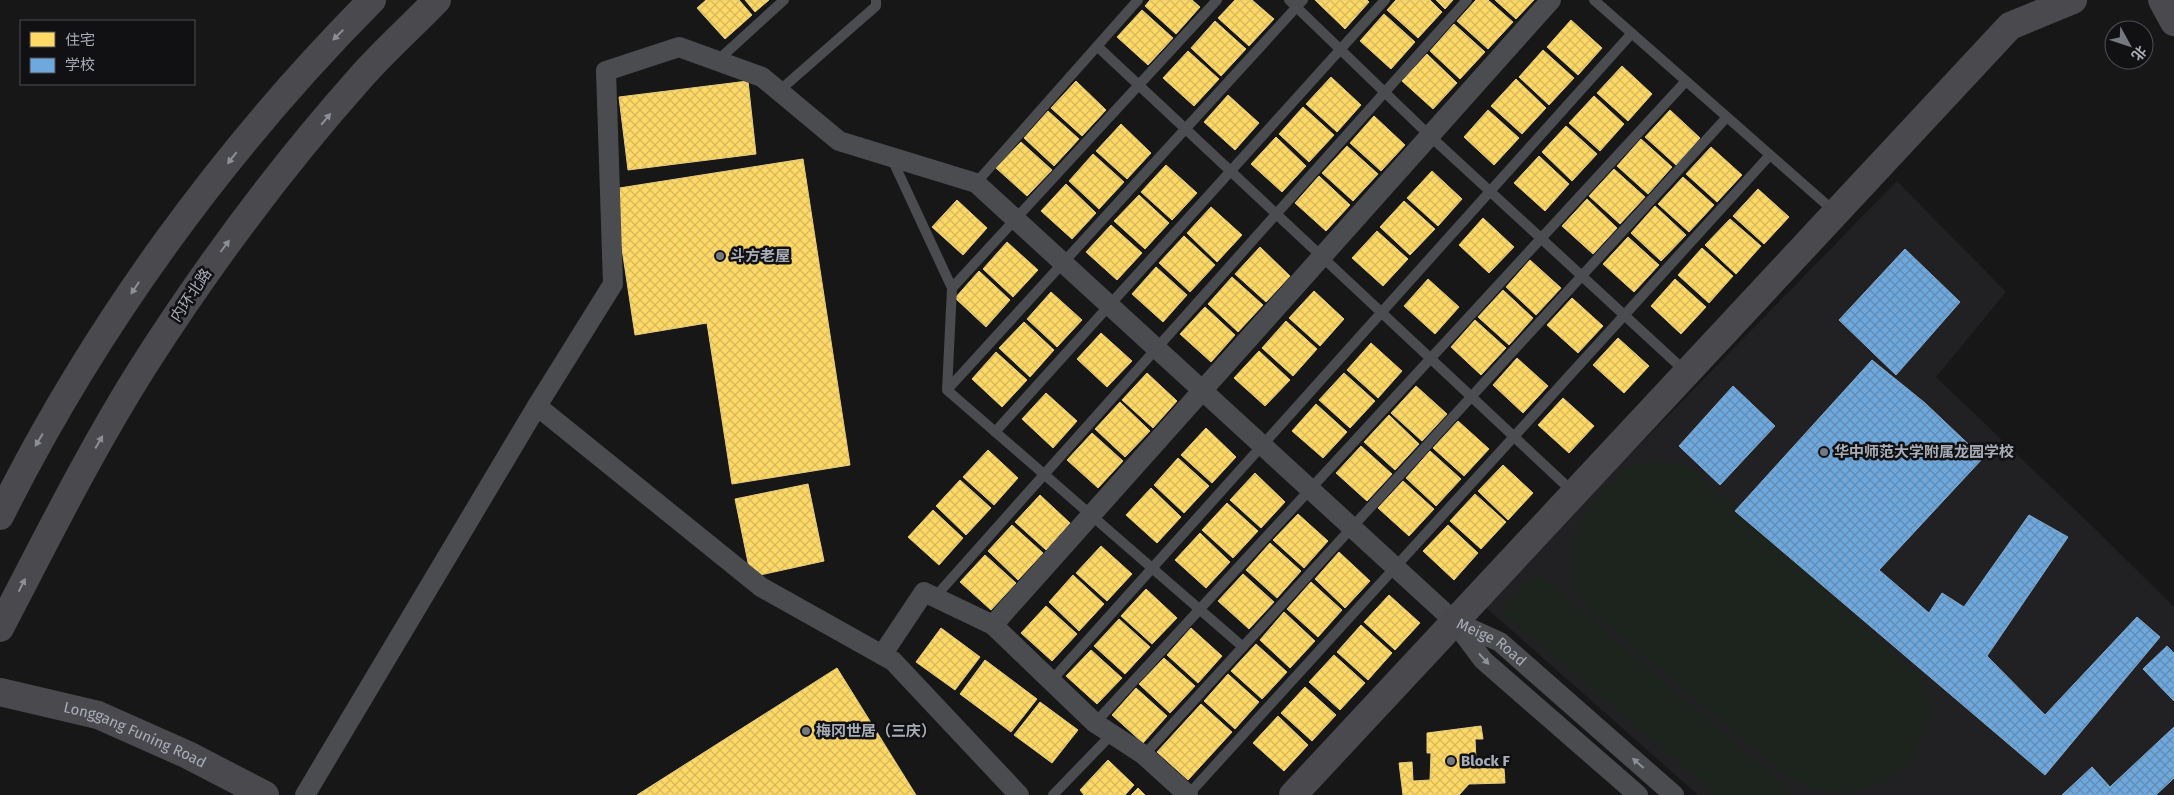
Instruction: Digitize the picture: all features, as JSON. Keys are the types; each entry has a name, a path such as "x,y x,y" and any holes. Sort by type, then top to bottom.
{"main road":[{"path":"0,516 31,455 100,340 170,237 252,134 328,44 372,0"},
{"name":"内环北路","path":"0,628 76,481 142,368 210,267 282,172 362,76 437,0"},
{"path":"1293,795 2010,26 2073,0"},
{"path":"2162,0 2174,22"},
{"name":"Longgang Funing Road","path":"0,692 98,715 188,755 265,795"}],"street":[{"path":"993,625 1551,0"},
{"path":"305,795 537,406 613,284 606,71 679,47 762,77 839,141 976,183 1454,621"},
{"path":"537,406 760,587 893,661 1019,795"},
{"path":"882,655 924,592 935,597 993,625 1095,723 1144,755 1188,795"},
{"name":"Meige Road","path":"1454,621 1483,660 1638,795"},
{"name":"Meige Road","path":"1454,621 1500,642 1674,795"}],"lane":[{"path":"717,61 784,0"},
{"path":"779,91 876,6 876,0"},
{"path":"976,183 1138,0"},
{"path":"952,288 1217,0"},
{"path":"995,432 1385,0"},
{"path":"935,597 1467,0"},
{"path":"1594,0 1835,213"},
{"path":"947,390 1185,129 1296,2 1340,50 1384,93 1686,372"},
{"path":"1051,681 1632,33"},
{"path":"1098,46 1574,493"},
{"path":"1095,723 1686,81"},
{"path":"1144,755 1727,117"},
{"path":"1188,795 1770,155"},
{"path":"891,157 952,288 947,390"},
{"path":"947,390 1243,647"},
{"path":"1053,795 1112,734"}],"shaded area":[{"name":"华中师范大学附属龙园学校","path":"1897,181 2006,292 1936,377 2174,607 2174,795 1698,795 1483,605"},
{"path":"1657,460 1691,467 1924,681 1930,706 1924,735 1909,763 1886,782 1852,794 1814,790 1788,777 1591,611 1574,586 1573,563 1578,530 1591,502 1627,468"},
{"path":"1537,572 1791,791 1787,795 1717,795 1500,610"}],"building: 住宅":[{"path":"706,0 739,0 752,15 725,39 697,8"},
{"path":"745,0 769,0 755,12"},
{"path":"1150,0 1192,0 1200,7 1176,34 1145,6"},
{"path":"1235,0 1252,0 1274,19 1249,46 1218,18"},
{"path":"1315,0 1367,0 1369,2 1345,29"},
{"path":"1396,0 1430,0 1442,12 1418,38 1387,10"},
{"path":"1436,0 1453,0 1445,9"},
{"path":"1476,0 1488,0 1513,22 1488,49 1457,21"},
{"path":"1495,0 1534,0 1516,19"},
{"path":"1142,10 1173,38 1148,65 1117,37"},
{"path":"1384,14 1415,42 1391,69 1360,41"},
{"path":"1571,20 1602,48 1578,75 1547,47"},
{"path":"1215,21 1246,49 1221,76 1191,48"},
{"path":"1454,24 1485,52 1460,79 1430,51"},
{"path":"1543,50 1574,78 1549,105 1519,77"},
{"path":"1188,51 1219,79 1194,106 1163,78"},
{"path":"1427,54 1457,83 1433,109 1402,81"},
{"path":"1622,66 1652,94 1628,121 1597,93"},
{"path":"1331,77 1361,105 1337,132 1306,104"},
{"path":"1516,79 1546,108 1522,134 1491,106"},
{"path":"748,81 756,154 628,170 619,97"},
{"path":"1076,81 1106,110 1082,136 1051,108"},
{"path":"1228,95 1259,123 1235,150 1204,122"},
{"path":"1594,96 1624,124 1600,151 1569,123"},
{"path":"1303,107 1334,135 1309,162 1279,134"},
{"path":"1488,110 1519,138 1494,165 1464,137"},
{"path":"1670,110 1700,138 1676,165 1645,137"},
{"path":"1048,111 1079,139 1054,166 1024,138"},
{"path":"1374,116 1405,145 1381,171 1350,143"},
{"path":"1121,124 1151,153 1127,179 1096,151"},
{"path":"1566,126 1597,154 1572,181 1542,152"},
{"path":"1276,137 1306,166 1282,192 1251,164"},
{"path":"1641,139 1672,167 1648,194 1617,166"},
{"path":"1021,142 1052,170 1027,196 996,168"},
{"path":"1347,146 1378,174 1353,201 1322,173"},
{"path":"1711,147 1742,175 1717,202 1686,174"},
{"path":"1093,154 1124,182 1099,209 1069,181"},
{"path":"1539,156 1569,184 1545,211 1514,183"},
{"name":"斗方老屋","path":"803,159 850,465 732,484 707,323 635,335 613,189"},
{"path":"1166,165 1197,193 1172,220 1141,192"},
{"path":"1614,169 1645,197 1620,224 1589,196"},
{"path":"1432,171 1462,199 1438,226 1407,198"},
{"path":"1319,176 1350,205 1326,231 1295,203"},
{"path":"1683,177 1714,205 1689,232 1658,204"},
{"path":"1066,184 1096,213 1072,239 1041,211"},
{"path":"1758,189 1789,217 1764,244 1733,216"},
{"path":"1139,195 1169,223 1145,249 1114,221"},
{"path":"1587,199 1617,228 1593,254 1562,226"},
{"path":"957,200 987,228 963,255 932,227"},
{"path":"1404,201 1435,229 1410,255 1380,227"},
{"path":"1655,206 1686,235 1661,261 1631,233"},
{"path":"1211,207 1242,235 1217,262 1187,233"},
{"path":"1483,218 1514,247 1489,273 1459,245"},
{"path":"1730,219 1761,246 1736,274 1705,245"},
{"path":"1111,225 1142,253 1117,280 1086,252"},
{"path":"1377,231 1408,259 1383,286 1352,258"},
{"path":"1184,236 1215,265 1190,292 1159,263"},
{"path":"1628,237 1659,265 1634,292 1603,264"},
{"path":"1007,242 1038,270 1013,297 983,269"},
{"path":"1260,247 1290,276 1266,302 1235,274"},
{"path":"1702,248 1733,276 1709,303 1678,275"},
{"path":"1530,260 1561,288 1536,315 1506,287"},
{"path":"1156,267 1187,295 1163,322 1132,294"},
{"path":"979,271 1010,300 986,327 955,298"},
{"path":"1232,277 1263,305 1238,332 1208,304"},
{"path":"1428,279 1459,307 1435,334 1404,306"},
{"path":"1675,279 1706,307 1681,334 1651,306"},
{"path":"1503,290 1533,318 1509,345 1478,317"},
{"path":"1314,291 1344,319 1320,346 1289,318"},
{"path":"1051,292 1082,320 1057,347 1027,319"},
{"path":"1572,298 1603,326 1578,353 1547,325"},
{"path":"1205,307 1235,335 1211,362 1180,334"},
{"path":"1475,320 1506,348 1481,375 1451,347"},
{"path":"1286,321 1317,349 1293,376 1262,348"},
{"path":"1024,322 1054,350 1030,377 999,348"},
{"path":"1101,333 1132,361 1107,387 1077,359"},
{"path":"1618,338 1649,366 1624,393 1593,365"},
{"path":"1371,343 1402,371 1378,398 1347,370"},
{"path":"1259,351 1290,380 1265,406 1234,378"},
{"path":"996,352 1027,380 1002,407 972,379"},
{"path":"1517,358 1548,386 1523,413 1493,385"},
{"path":"1147,373 1177,401 1153,428 1122,400"},
{"path":"1344,373 1375,401 1350,428 1319,400"},
{"path":"1416,386 1447,414 1422,441 1391,413"},
{"path":"1046,393 1077,421 1053,448 1022,419"},
{"path":"1563,398 1594,426 1569,453 1538,425"},
{"path":"1120,402 1150,431 1125,457 1095,429"},
{"path":"1316,404 1347,432 1323,458 1292,431"},
{"path":"1389,415 1419,444 1395,470 1364,442"},
{"path":"1458,421 1489,449 1464,476 1433,448"},
{"path":"1206,428 1236,457 1212,483 1181,455"},
{"path":"1092,433 1123,461 1098,488 1067,460"},
{"path":"1361,446 1392,474 1367,501 1336,473"},
{"path":"988,450 1018,478 994,505 963,477"},
{"path":"1430,451 1461,479 1436,506 1406,478"},
{"path":"1178,458 1209,486 1184,513 1154,485"},
{"path":"1503,465 1533,493 1508,520 1478,491"},
{"path":"1255,473 1285,502 1261,528 1230,500"},
{"path":"960,480 991,508 966,535 936,506"},
{"path":"1403,481 1434,509 1409,536 1378,508"},
{"path":"808,484 824,561 751,577 735,499"},
{"path":"1151,488 1181,517 1157,543 1126,515"},
{"path":"1475,494 1506,522 1481,549 1450,521"},
{"path":"1040,495 1070,523 1046,550 1015,522"},
{"path":"1227,503 1258,531 1233,558 1202,530"},
{"path":"933,510 963,538 939,565 908,537"},
{"path":"1298,514 1328,541 1304,568 1273,540"},
{"path":"1012,525 1043,553 1018,580 988,551"},
{"path":"1448,525 1478,553 1454,580 1423,551"},
{"path":"1200,533 1230,562 1206,588 1175,560"},
{"path":"1270,543 1301,571 1277,598 1246,570"},
{"path":"1101,546 1132,574 1107,601 1076,573"},
{"path":"1339,552 1370,581 1345,608 1315,579"},
{"path":"985,555 1016,583 991,610 960,582"},
{"path":"1243,574 1274,602 1249,629 1218,601"},
{"path":"1073,575 1104,604 1079,631 1049,602"},
{"path":"1311,582 1342,610 1318,637 1287,609"},
{"path":"1146,589 1177,618 1152,644 1121,616"},
{"path":"1389,595 1420,623 1395,650 1364,622"},
{"path":"1046,606 1077,634 1052,661 1021,633"},
{"path":"1284,612 1315,641 1290,668 1260,640"},
{"path":"1119,619 1150,647 1125,674 1094,646"},
{"path":"1361,625 1392,653 1368,680 1337,652"},
{"path":"941,628 980,657 955,690 916,662"},
{"path":"1191,628 1222,656 1198,683 1167,655"},
{"path":"1256,644 1287,672 1262,699 1231,671"},
{"path":"1091,650 1122,678 1097,704 1066,676"},
{"path":"1334,655 1365,683 1340,710 1309,682"},
{"path":"1164,658 1195,686 1170,713 1139,684"},
{"path":"985,660 1037,699 1011,732 960,694"},
{"name":"梅冈世居（三庆）","path":"837,668 916,795 637,795"},
{"path":"1228,674 1259,702 1235,729 1204,701"},
{"path":"1305,687 1336,715 1312,741 1281,713"},
{"path":"1136,688 1167,716 1143,743 1112,715"},
{"path":"1040,702 1078,730 1052,763 1014,735"},
{"path":"1201,704 1232,732 1188,780 1157,752"},
{"path":"1278,716 1308,745 1284,771 1253,743"},
{"name":"Block F","path":"1481,726 1483,739 1475,739 1476,760 1472,760 1473,769 1504,768 1505,783 1469,784 1459,795 1403,795 1399,763 1412,762 1413,781 1430,780 1431,753 1427,753 1427,733"},
{"path":"1108,760 1134,785 1125,795 1084,795 1080,790"},
{"path":"1138,788 1145,795 1131,795"}],"building: 学校":[{"path":"1905,249 1960,302 1896,375 1839,320"},
{"path":"1872,360 1925,403 1983,458 1879,570 1929,613 1942,593 1964,607 2029,515 2068,537 1987,656 2045,715 2137,617 2160,637 2045,775 1735,511"},
{"path":"1733,386 1775,426 1720,485 1679,446"},
{"path":"2167,646 2174,653 2174,701 2143,669"},
{"path":"2174,727 2174,778 2156,795 2062,795 2092,767 2110,787"}],"place":[{"name":"斗方老屋","path":"720,256"},
{"name":"华中师范大学附属龙园学校","path":"1824,452"},
{"name":"梅冈世居（三庆）","path":"806,731"},
{"name":"Block F","path":"1451,761"}]}
